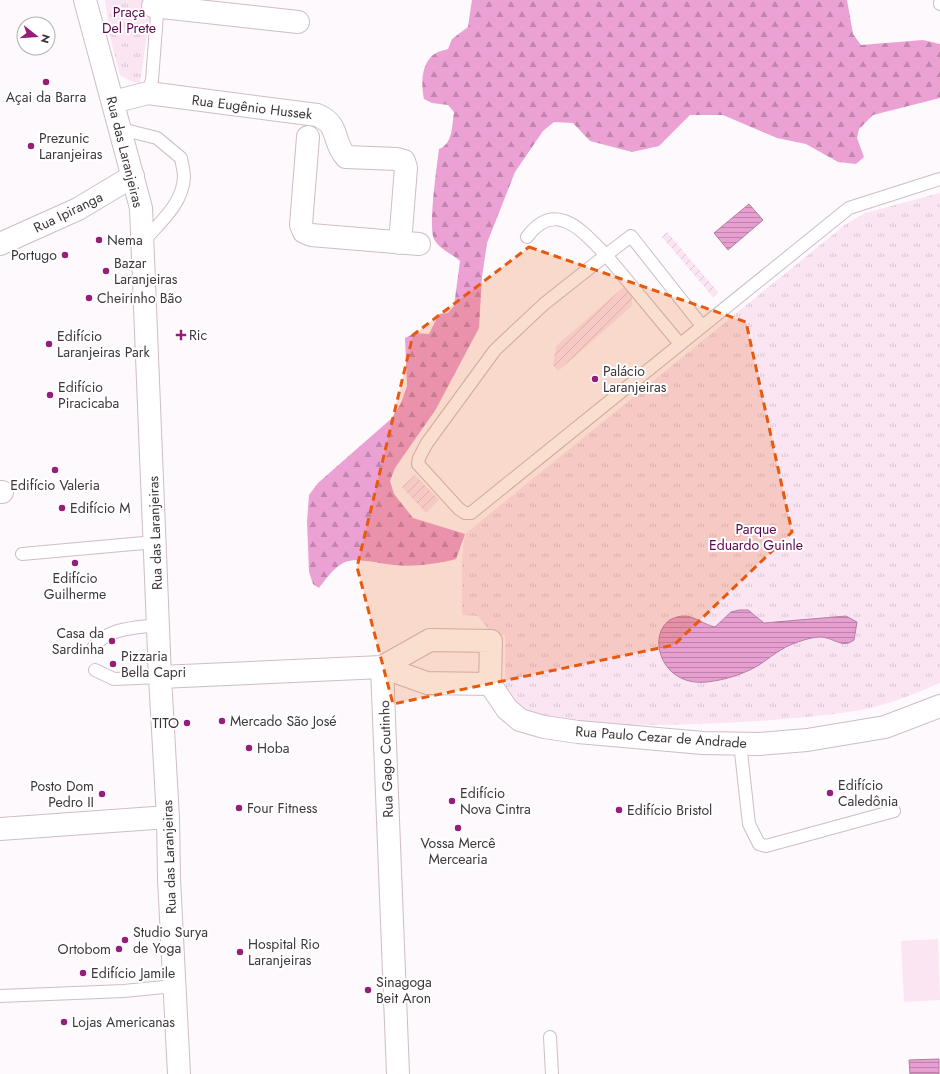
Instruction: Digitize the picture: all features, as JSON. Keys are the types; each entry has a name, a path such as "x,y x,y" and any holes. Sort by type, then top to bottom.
{"street":[{"name":"Rua das Laranjeiras","path":"85,0 134,176 141,208 160,677 168,818 169,880 179,1074"},
{"path":"156,4 298,22"},
{"name":"Rua Eugênio Hussek","path":"113,102 148,93 317,115 327,119 332,125 341,151 346,157 397,159 404,162 406,168 410,243 311,235 304,232 301,225 308,137"},
{"name":"Rua Ipiranga","path":"0,244 78,209 134,176"},
{"path":"160,677 382,667 427,683 490,684 491,641 430,640 382,667"},
{"name":"Rua Gago Coutinho","path":"382,667 398,1074"},
{"name":"Rua Paulo Cezar de Andrade","path":"490,684 507,709 520,720 544,727 578,732 703,743 808,740 885,727 940,706"},
{"path":"0,829 168,818"}],"lane":[{"path":"148,93 152,80 156,4"},
{"path":"121,129 157,138 181,158 184,177 180,197 165,218 143,242"},
{"path":"702,326 631,236 544,304 495,350 427,443 418,458 418,464 459,509 465,513 471,513 849,208 940,179"},
{"path":"526,237 533,228 542,223 554,220 564,220 577,226 606,255 680,344"},
{"path":"22,554 155,542"},
{"path":"93,648 98,641 120,630 158,625"},
{"path":"95,670 114,679 160,677"},
{"path":"740,743 749,824 759,844 766,846 894,811"},
{"path":"0,996 124,991 174,986"},
{"path":"550,1037 552,1074"}],"highlighted area":[{"path":"529,247 746,322 792,532 674,645 393,704 357,567 413,335"}],"green space":[{"name":"Praça Del Prete","path":"105,0 152,0 140,83 130,81 120,75 111,41"},
{"path":"472,0 847,0 853,34 861,45 923,40 940,44 940,98 873,115 859,129 857,138 864,157 856,164 838,162 806,144 777,138 723,115 690,115 659,146 632,152 590,141 573,123 554,122 543,131 515,172 487,243 482,277 479,328 436,409 395,468 390,481 394,494 413,518 465,534 456,559 433,564 409,566 362,560 345,562 330,574 319,588 313,584 309,572 307,522 309,495 318,483 392,418 401,403 407,386 405,338 415,333 429,334 439,314 448,313 454,306 460,261 436,243 432,232 432,222 439,149 444,147 449,139 454,112 448,105 432,103 424,99 422,82 424,70 429,59 440,51 448,49 452,39 468,27"},
{"name":"Parque Eduardo Guinle","path":"940,193 940,683 875,707 846,712 749,722 633,725 582,722 542,717 517,706 507,693 505,635 492,634 478,616 462,615 462,559 465,534 846,224 865,213"},
{"path":"667,232 718,292 713,297 662,237"},
{"path":"624,287 632,297 632,306 558,371 553,365 556,346"},
{"path":"415,475 439,500 426,513 402,487"},
{"path":"938,939 940,1000 904,1002 901,941"}],"shaded area":[{"path":"749,204 763,220 728,250 714,233"},
{"path":"748,610 764,623 846,616 857,622 854,640 842,643 821,637 805,640 785,647 759,665 741,674 707,682 689,681 675,674 665,664 660,652 659,639 663,628 671,619 688,616 715,627 731,612"},
{"path":"939,1059 939,1074 910,1074 909,1060"}],"place":[{"name":"Açai da Barra","path":"46,82"},
{"name":"Prezunic Laranjeiras","path":"31,146"},
{"name":"Nema","path":"99,240"},
{"name":"Portugo","path":"65,255"},
{"name":"Bazar Laranjeiras","path":"106,271"},
{"name":"Cheirinho Bão","path":"89,298"},
{"name":"Ric","path":"181,335"},
{"name":"Edifício Laranjeiras Park","path":"49,344"},
{"name":"Palácio Laranjeiras","path":"595,379"},
{"name":"Edifício Piracicaba","path":"50,395"},
{"name":"Edifício Valeria","path":"55,470"},
{"name":"Edifício M","path":"62,508"},
{"name":"Edifício Guilherme","path":"75,563"},
{"name":"Casa da Sardinha","path":"112,641"},
{"name":"Pizzaria Bella Capri","path":"113,664"},
{"name":"Mercado São José","path":"222,721"},
{"name":"TITO","path":"187,723"},
{"name":"Hoba","path":"249,748"},
{"name":"Edifício Caledônia","path":"830,793"},
{"name":"Posto Dom Pedro II","path":"102,794"},
{"name":"Edifício Nova Cintra","path":"452,801"},
{"name":"Four Fitness","path":"239,808"},
{"name":"Edifício Bristol","path":"619,810"},
{"name":"Vossa Mercê Mercearia","path":"458,828"},
{"name":"Studio Surya de Yoga","path":"125,940"},
{"name":"Ortobom","path":"119,949"},
{"name":"Hospital Rio Laranjeiras","path":"240,952"},
{"name":"Edifício Jamile","path":"83,973"},
{"name":"Sinagoga Beit Aron","path":"368,990"},
{"name":"Lojas Americanas","path":"64,1022"}]}
